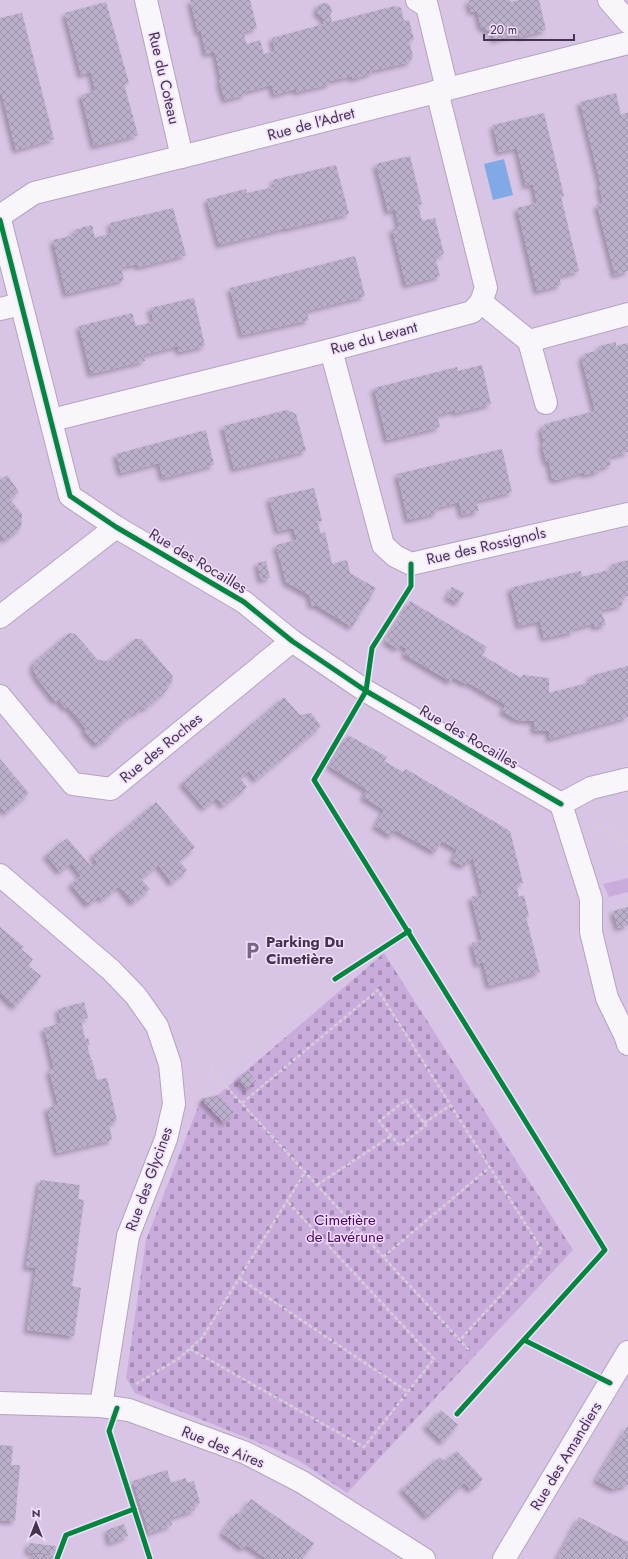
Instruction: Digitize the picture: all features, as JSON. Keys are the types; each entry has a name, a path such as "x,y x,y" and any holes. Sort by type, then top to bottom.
{"street":[{"name":"Rue du Coteau","path":"146,0 182,157"},
{"path":"417,0 427,6 442,90 486,288 480,302 529,341 546,403"},
{"path":"609,0 628,22"},
{"name":"Rue de l'Adret","path":"0,216 34,194 628,43"},
{"name":"Rue des Rocailles","path":"0,220 52,420 70,496 116,527 244,602 292,641 366,691 561,804"},
{"name":"Rue du Levant","path":"52,420 331,350 472,312 480,302"},
{"path":"0,309 21,304"},
{"path":"529,341 628,314"},
{"name":"Rue des Rossignols","path":"331,350 383,545 395,556 411,564 628,514"},
{"path":"0,617 116,527"},
{"name":"Rue des Roches","path":"0,696 73,784 111,789 292,641"},
{"path":"628,779 591,788 561,804 590,899 591,932 607,998 626,1035 628,1044"},
{"name":"Rue des Glycines","path":"0,875 111,970 136,996 157,1026 170,1064 174,1104 166,1139 128,1236 109,1407"},
{"name":"Rue des Amandiers","path":"504,1559 628,1352"},
{"name":"Rue des Aires","path":"0,1403 109,1407 129,1410 246,1453 302,1482 424,1559"}],"path":[{"path":"242,1103 378,990 542,1250 460,1340"},
{"path":"210,1069 469,1350"},
{"path":"406,1100 426,1125 400,1146 391,1136 379,1121 406,1100"},
{"path":"424,1123 451,1105"},
{"path":"317,1185 391,1136"},
{"path":"383,1256 490,1167"},
{"path":"109,1407 131,1386 178,1359 202,1338 305,1172"},
{"path":"190,1349 364,1447 434,1359 287,1201"},
{"path":"240,1278 408,1392"}],"green space":[{"path":"628,878 628,892 609,897 603,884"},
{"name":"Cimetière de Lavérune","path":"384,953 573,1250 347,1493 301,1462 277,1450 135,1393 126,1378 146,1240 201,1099 218,1095"}],"water":[{"path":"504,159 513,195 493,200 484,164"}],"building":[{"path":"190,0 250,0 257,28 243,32 247,44 260,40 264,54 275,51 272,38 324,24 323,18 317,13 317,8 320,4 327,3 331,7 332,11 330,15 332,22 395,6 401,8 404,21 409,20 414,40 409,41 413,56 410,62 371,71 372,73 353,79 352,76 330,81 330,84 296,92 296,89 274,95 272,85 244,92 245,95 225,100 219,80 221,80 215,52 206,54 201,32 198,32"},
{"path":"468,0 510,0 511,2 520,0 539,0 546,30 520,37 519,34 494,40 492,33 481,27 477,11 471,12"},
{"path":"106,2 129,83 124,84 138,135 94,146 81,95 95,91 91,72 81,75 65,13"},
{"path":"22,13 54,139 16,150 2,95 0,95 0,18"},
{"path":"616,93 621,115 628,112 628,271 615,275 597,205 603,203 599,186 601,186 580,102"},
{"path":"544,113 564,196 561,197 579,271 559,276 561,285 537,291 517,208 537,203 533,184 526,186 517,148 499,152 493,125"},
{"path":"410,156 422,204 418,205 422,221 435,218 444,254 435,257 440,276 406,285 392,229 399,227 395,209 388,212 376,164"},
{"path":"336,165 349,214 219,245 207,199 246,189 247,193 275,187 273,180"},
{"path":"173,208 186,255 139,267 138,264 121,267 124,280 66,294 53,240 75,235 74,230 92,225 95,238 112,233 110,223"},
{"path":"355,256 365,296 306,311 309,320 242,335 230,288"},
{"path":"194,298 205,346 179,352 178,346 143,355 145,361 91,374 79,326 132,313 136,326 154,322 150,308"},
{"path":"616,342 616,346 628,343 628,452 609,457 611,465 600,468 600,471 584,475 584,472 557,480 552,478 549,462 546,462 541,430 545,424 595,411 582,360 584,354 599,350 599,346"},
{"path":"482,365 491,404 456,413 455,410 437,415 440,427 387,440 374,388 457,367 458,371"},
{"path":"287,410 296,414 306,451 234,469 223,426"},
{"path":"206,430 214,465 163,478 159,463 121,473 116,454"},
{"path":"502,449 512,492 476,501 479,511 462,515 459,502 436,508 437,513 408,520 397,474"},
{"path":"7,475 19,492 10,499 22,514 21,528 5,540 0,534 0,480"},
{"path":"314,488 322,521 317,521 321,534 325,532 332,564 347,560 350,573 376,588 352,627 316,605 312,606 309,595 286,582 276,545 297,540 293,528 278,531 269,498"},
{"path":"628,560 628,596 621,598 623,605 601,610 606,625 595,627 594,623 573,629 573,632 544,638 540,621 519,626 510,588 581,571 582,577 613,569 612,564"},
{"path":"266,561 270,578 261,580 257,563"},
{"path":"452,587 464,593 458,603 447,597"},
{"path":"410,601 487,647 482,655 521,678 523,675 549,678 549,693 591,682 590,676 628,666 628,717 549,739 549,731 534,731 534,721 517,720 502,711 506,705 467,682 466,684 453,677 451,682 404,654 407,649 400,645 398,649 385,641"},
{"path":"69,633 75,634 98,660 109,661 135,639 141,639 172,675 173,681 166,687 168,689 145,709 143,707 135,714 133,713 112,731 112,734 97,745 84,731 86,729 68,707 65,708 58,699 56,702 36,677 37,676 33,670 34,662"},
{"path":"284,697 300,715 311,713 321,726 256,780 249,771 240,778 247,787 223,806 217,798 204,808 182,783"},
{"path":"348,735 387,757 384,761 403,772 406,769 510,831 523,883 516,885 519,897 524,895 529,916 526,917 540,972 489,986 483,962 477,964 472,943 482,940 471,897 482,894 473,858 463,866 452,860 457,850 442,841 435,852 395,830 391,836 375,826 384,810 363,797 367,790 329,766"},
{"path":"0,759 29,793 6,813 0,806"},
{"path":"156,802 195,847 179,861 187,870 172,883 158,865 141,879 150,889 133,903 119,886 102,900 99,896 88,905 71,884 81,876 71,863 60,872 46,855 67,838 92,867 97,862 92,856"},
{"path":"628,907 628,925 618,928 613,911"},
{"path":"0,927 24,947 21,949 33,959 28,965 41,976 15,1007 0,993"},
{"path":"84,1002 88,1018 81,1020 85,1039 88,1038 90,1045 87,1045 97,1080 107,1078 117,1121 109,1123 112,1140 57,1153 47,1108 58,1105 49,1070 54,1069 44,1028 61,1023 58,1009"},
{"path":"248,1071 256,1081 247,1089 238,1079"},
{"path":"219,1095 234,1112 224,1123 201,1099"},
{"path":"40,1180 80,1185 78,1199 84,1200 72,1286 81,1288 74,1336 27,1330 36,1268 26,1267"},
{"path":"441,1410 458,1425 443,1442 426,1426"},
{"path":"628,1425 628,1485 613,1489 596,1480"},
{"path":"0,1445 13,1446 11,1465 20,1465 15,1521 0,1520"},
{"path":"457,1451 483,1479 471,1490 464,1483 427,1517 402,1489 440,1457 444,1461"},
{"path":"167,1470 171,1483 186,1478 187,1483 194,1481 200,1503 194,1505 195,1510 170,1518 172,1525 149,1533 133,1481"},
{"path":"251,1499 314,1543 302,1559 267,1559 246,1545 243,1549 222,1533 236,1513 240,1515"},
{"path":"579,1517 628,1542 628,1559 557,1559"},
{"path":"124,1524 128,1536 110,1543 107,1530"},
{"path":"29,1543 56,1546 55,1554 28,1552"},
{"path":"34,1554 54,1556 53,1559 33,1559"}],"cycle path":[{"path":"0,220 70,496 116,527 244,602 292,641 366,691 561,804"},
{"path":"411,564 411,586 372,648 366,691 314,780 605,1250 457,1414"},
{"path":"335,979 409,931"},
{"path":"524,1340 610,1383"},
{"path":"117,1408 109,1431 150,1559"},
{"path":"57,1559 66,1535 134,1509"}],"place":[{"name":"Parking Du Cimetière","path":"253,951"}]}
